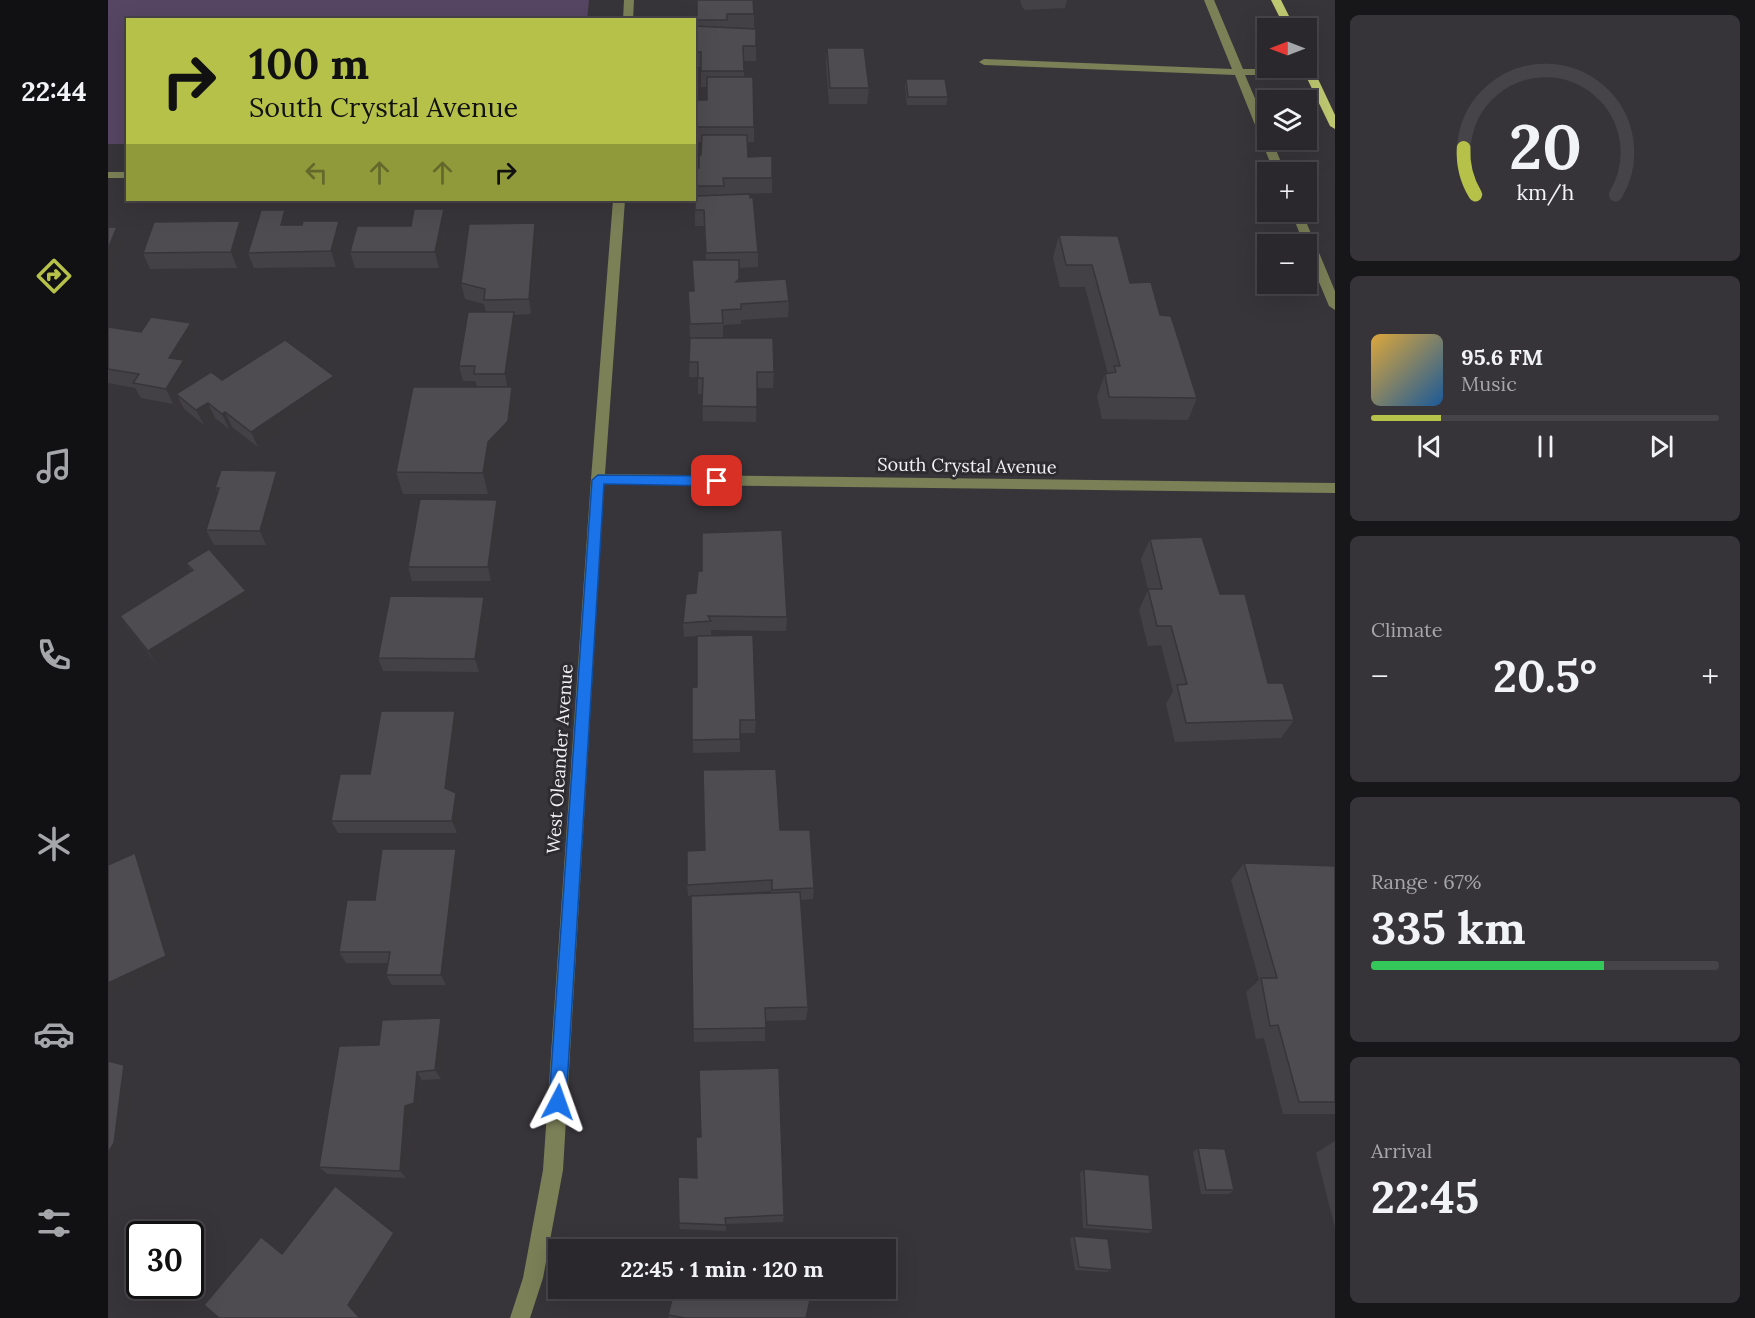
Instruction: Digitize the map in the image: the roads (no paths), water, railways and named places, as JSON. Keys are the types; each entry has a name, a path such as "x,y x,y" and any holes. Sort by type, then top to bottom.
{"main road":[{"path":"1276,0 1285,18"},
{"path":"1314,78 1331,108 1335,126"}],"street":[{"path":"628,18 629,0"},
{"path":"1209,0 1276,162"},
{"path":"984,62 1257,71"},
{"path":"108,175 126,175"},
{"name":"West Oleander Avenue","path":"520,1318 533,1278 553,1170 598,480 619,201"},
{"path":"1300,222 1335,306"},
{"name":"South Crystal Avenue","path":"598,480 1335,488"}]}
